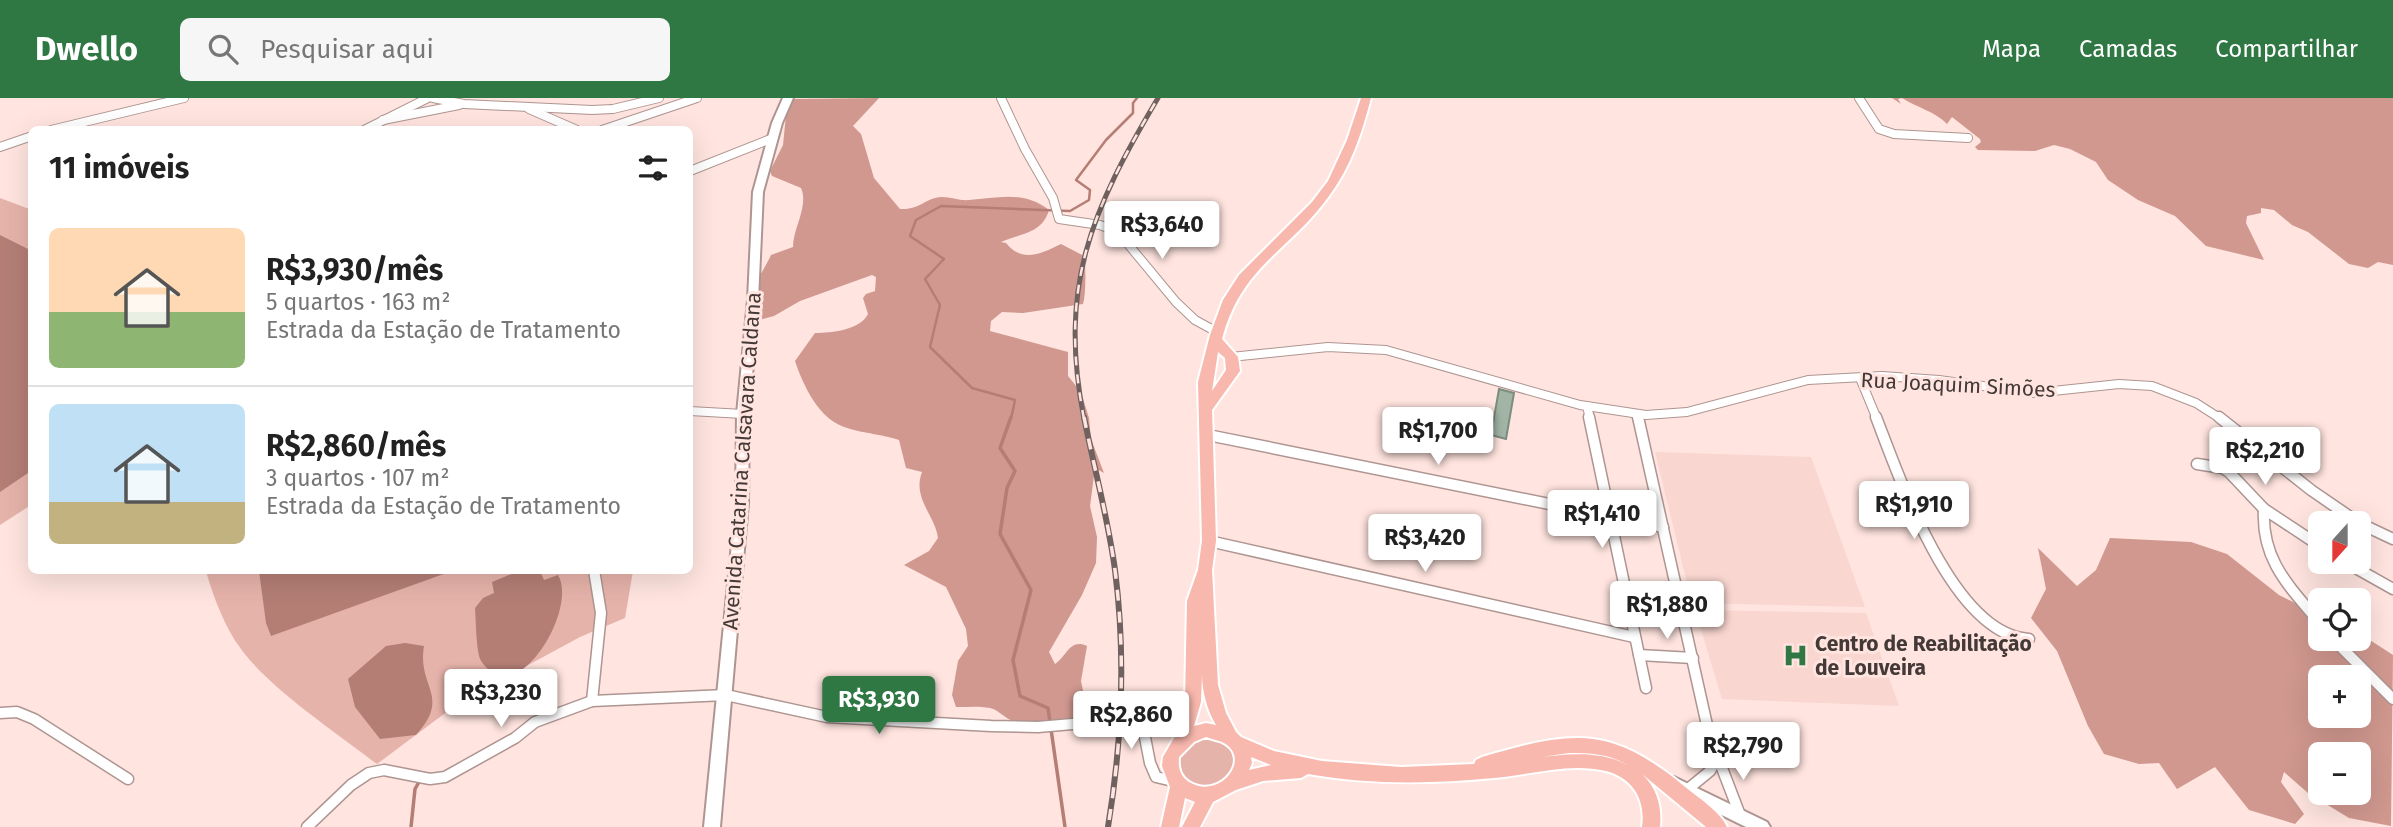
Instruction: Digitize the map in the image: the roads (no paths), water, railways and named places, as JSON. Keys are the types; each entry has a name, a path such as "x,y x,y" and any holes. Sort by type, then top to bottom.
{"main road":[{"path":"1182,739 1194,702 1195,601 1205,570 1209,541 1205,382 1216,336 1236,287 1262,257 1317,204 1335,179 1366,98"},
{"path":"1206,409 1233,371 1231,357 1216,336"},
{"path":"1210,361 1231,357"},
{"path":"1205,382 1224,386"},
{"path":"1205,570 1210,685 1218,714 1244,763 1238,783"},
{"path":"1324,768 1262,773 1238,783 1229,791 1207,797 1197,795 1178,784 1171,771 1171,760 1174,748 1182,739 1206,730 1286,762 1324,768 1420,774 1579,762 1617,767 1633,776 1646,789 1653,807 1651,827"},
{"path":"1457,772 1505,758 1558,748 1599,747 1619,751 1639,762 1718,827"},
{"path":"1660,780 1688,789 1741,819 1762,827"},
{"path":"1170,827 1178,784"},
{"path":"1191,827 1207,797"}],"street":[{"path":"68,126 184,98"},
{"path":"372,126 428,98"},
{"path":"433,98 464,104 613,109 659,98"},
{"path":"614,126 697,98"},
{"name":"Avenida Catarina Calsavara Caldana","path":"712,827 742,503 743,414 753,300 758,192 773,138 788,98"},
{"path":"1001,98 1062,220 1094,224 1114,230 1128,240 1162,285 1189,314 1216,336"},
{"path":"1859,98 1879,130 1894,134 1968,138"},
{"path":"383,120 464,104"},
{"path":"522,105 568,126"},
{"path":"0,147 28,137"},
{"path":"693,170 773,138"},
{"name":"Rua Joaquim Simões","path":"1231,357 1324,348 1366,348 1413,357 1587,406 1637,414 1669,415 1808,380 1926,379 2033,393 2060,392 2110,383 2149,384 2171,391 2254,440 2322,500 2340,511"},
{"path":"1860,378 1947,575 1986,624 2010,636 2029,639"},
{"path":"1587,406 1647,688"},
{"path":"693,411 743,414"},
{"path":"1637,414 1709,734 1741,819"},
{"path":"1208,435 1663,527"},
{"path":"2197,464 2229,471 2264,509 2308,538"},
{"path":"2264,509 2263,530 2269,550 2282,575 2308,608"},
{"name":"Rua Joaquim Simões","path":"2371,529 2393,540"},
{"path":"1209,541 1634,636"},
{"path":"592,701 601,613 595,574"},
{"path":"2366,574 2393,589"},
{"path":"2345,651 2393,699"},
{"path":"1639,655 1693,658"},
{"path":"307,827 351,785 369,773 384,770 430,779 445,778 515,738 535,722 592,701 726,695 827,717 1038,727 1130,719 1142,722 1150,767 1156,776 1178,784"},
{"path":"0,713 17,712 34,719 128,779"},
{"path":"1688,789 1710,771 1718,756"}],"waterway":[{"path":"1011,419 1015,400 972,388 930,347 940,305 925,279 944,259 910,236 916,220 941,206 1070,211 1089,200 1090,190 1076,180 1106,140 1133,113 1133,103 1137,98"},
{"path":"1011,417 1000,448 1015,471 1007,488 1000,534 1031,590 1013,660 1020,696 1048,708 1065,827"},
{"path":"411,827 415,789 420,780"}],"railway":[{"path":"1084,419 1077,372 1075,329 1078,289 1086,251 1098,214 1115,177 1158,98"},
{"path":"1084,417 1112,551 1121,634 1117,763 1108,827"}],"place":[{"name":"Centro de Reabilitação de Louveira","path":"1795,656"}]}
